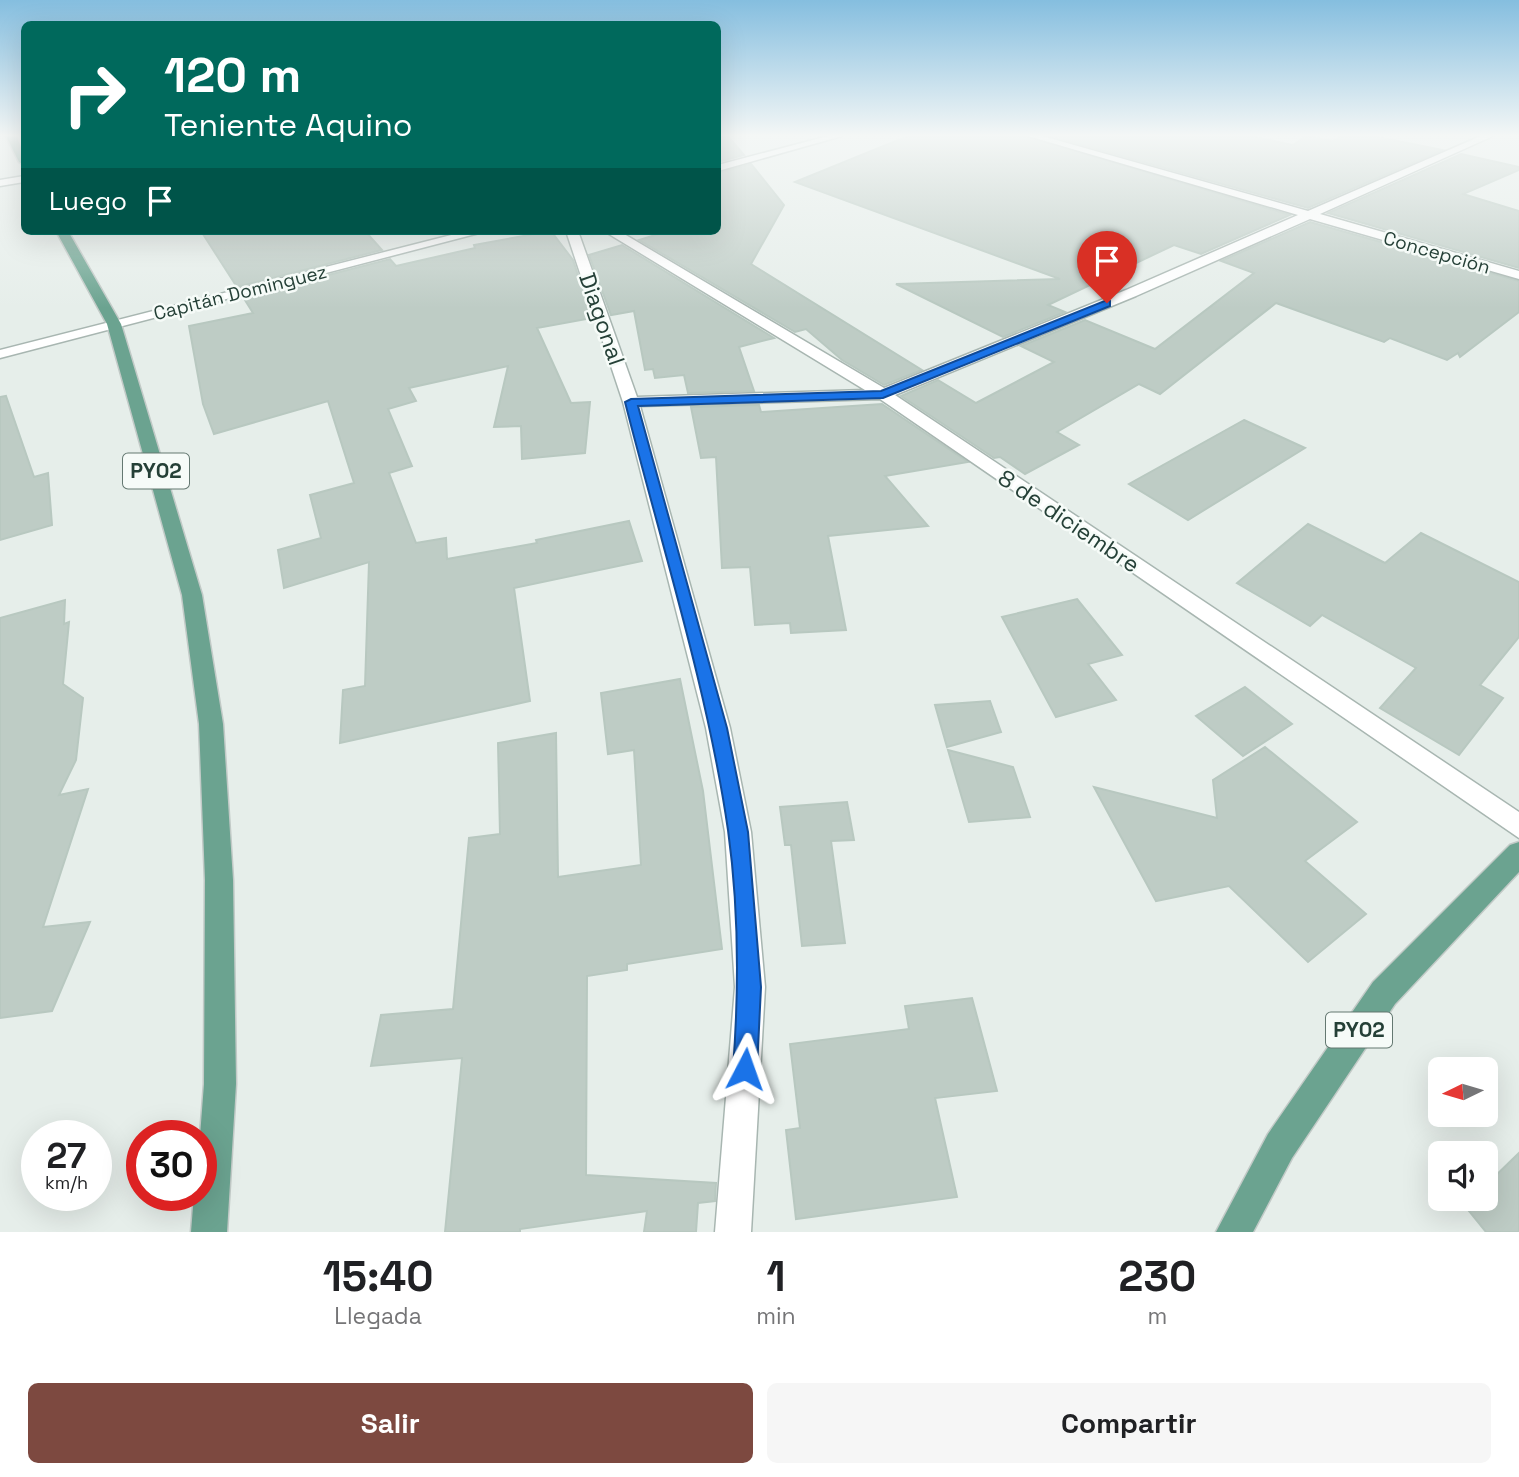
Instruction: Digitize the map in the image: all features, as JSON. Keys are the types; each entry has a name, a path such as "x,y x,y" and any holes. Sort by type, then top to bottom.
{"main road":[{"name":"PY02","path":"64,235 114,324 192,595 211,724 219,880 220,1084 209,1232"},
{"name":"PY02","path":"1234,1232 1280,1146 1384,993 1519,854"}],"street":[{"name":"Concepción","path":"1233,193 1519,275"},
{"path":"631,402 883,394 1131,293 1359,193"},
{"name":"Capitán Dominguez","path":"0,354 465,235"},
{"name":"Diagonal","path":"573,235 631,402 718,728 738,832 750,987 733,1232"},
{"name":"8 de diciembre","path":"617,235 883,394 1519,826"}],"building":[{"path":"721,193 775,193 784,205 751,264 922,370 884,385 842,360 806,329 795,332 639,240 655,235 721,235"},
{"path":"826,193 1218,193 1290,215 1201,254 1174,245 1048,305 1065,312 1003,337 896,284 1060,279"},
{"path":"1256,193 1342,193 1308,208"},
{"path":"1372,193 1464,193 1519,211 1519,268 1328,213"},
{"path":"1310,222 1519,281 1519,312 1460,357 1458,353 1447,360 1390,338 1384,342 1276,303 1160,394 1139,384 1057,432 1079,445 1025,474 1000,457 994,458 901,396 938,380 976,403 1054,362 1021,346 1085,320 1155,349 1254,273 1221,261"},
{"path":"204,235 369,235 382,250 237,287"},
{"path":"529,235 554,235 573,260 592,318 537,328 571,403 590,402 585,453 522,459 521,426 494,427 508,366 409,388 416,401 388,409 412,466 389,473 416,543 446,538 447,559 537,543 536,540 629,521 642,561 514,588 530,701 340,743 343,690 365,686 369,562 284,588 278,550 321,538 310,495 354,483 328,401 214,434 203,404 189,326 253,313 243,297 390,259 396,266 475,248 474,245"},
{"path":"622,245 774,338 739,347 754,391 688,393 684,375 655,378 653,369 645,370 634,311 611,315 589,255"},
{"path":"6,396 34,477 48,473 52,525 0,540 0,397"},
{"path":"882,404 968,462 885,476 928,526 828,536 846,630 791,633 790,623 755,625 750,567 722,568 716,457 701,458 691,407 759,405 761,412"},
{"path":"1244,420 1305,448 1188,520 1129,484"},
{"path":"1308,524 1385,563 1421,533 1519,582 1519,637 1480,685 1503,698 1459,755 1380,708 1416,668 1322,615 1310,626 1237,583"},
{"path":"1077,599 1122,655 1088,664 1116,700 1056,717 1002,617"},
{"path":"65,600 64,624 69,622 63,684 83,698 76,760 59,795 88,789 43,927 90,922 52,1011 0,1018 0,618"},
{"path":"680,679 703,791 722,949 627,964 627,970 587,976 586,1175 716,1183 715,1201 698,1203 696,1232 644,1232 647,1211 520,1229 520,1232 445,1232 462,1058 371,1066 381,1015 453,1009 469,838 500,834 498,743 556,733 558,877 641,865 634,750 608,754 601,693"},
{"path":"1245,687 1292,724 1243,756 1196,716"},
{"path":"990,701 1001,732 947,747 935,705"},
{"path":"1265,747 1357,822 1305,861 1366,914 1308,962 1229,886 1156,901 1094,787 1217,818 1213,780"},
{"path":"948,750 1013,767 1030,817 969,822"},
{"path":"847,802 854,840 831,841 845,943 802,946 791,845 785,845 780,807"},
{"path":"972,998 997,1091 935,1098 957,1197 796,1219 786,1130 800,1128 790,1044 909,1029 905,1006"},
{"path":"1519,1153 1519,1232 1486,1232 1469,1211 1498,1211 1498,1173"}],"route":[{"path":"745,1069 750,987 738,832 718,728 631,402 883,394 1107,303"}]}
